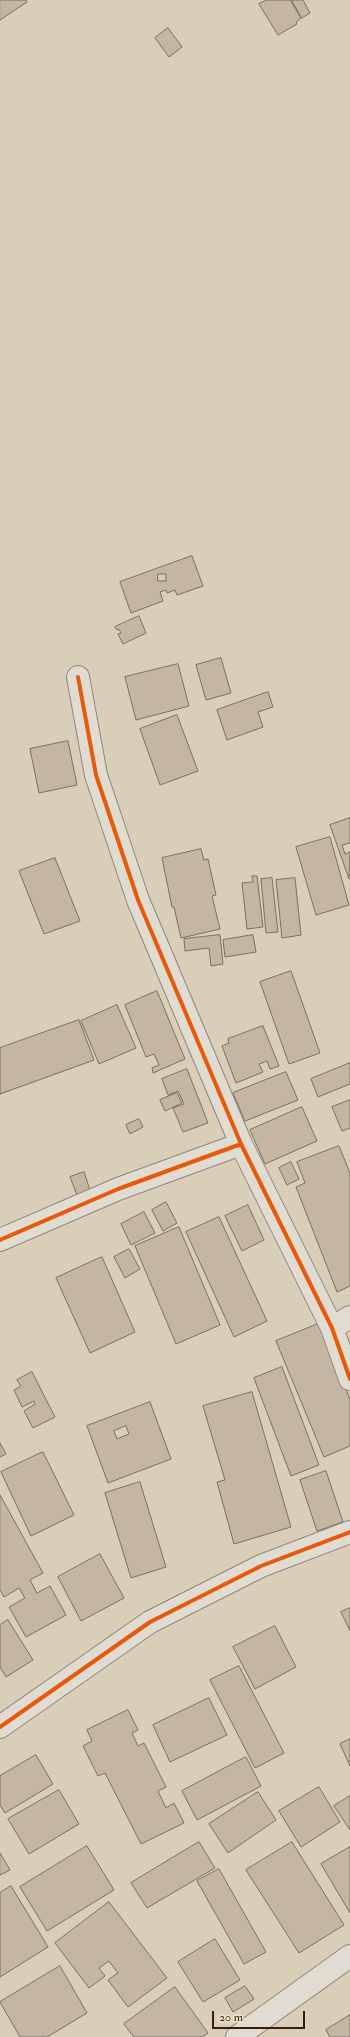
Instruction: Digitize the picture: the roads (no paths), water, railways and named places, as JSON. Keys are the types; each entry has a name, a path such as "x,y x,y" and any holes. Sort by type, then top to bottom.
{"street":[{"path":"78,677 96,775 138,900 240,1144 341,1323 350,1379"},
{"path":"0,1240 118,1189 240,1144"},
{"path":"0,1727 150,1622 261,1566 350,1532"},
{"path":"237,2037 350,1956"}]}
